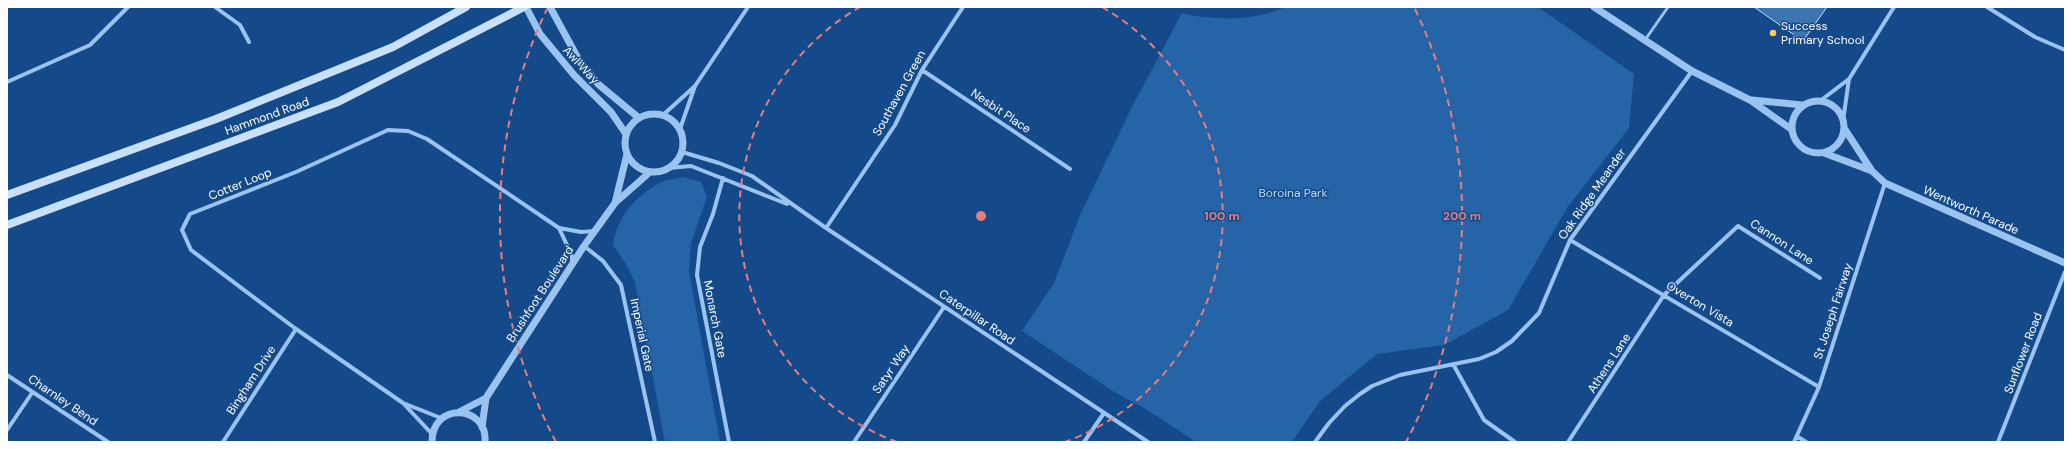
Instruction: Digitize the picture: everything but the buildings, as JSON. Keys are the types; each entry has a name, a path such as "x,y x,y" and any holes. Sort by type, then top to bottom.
{"main road":[{"name":"Hammond Road","path":"7,195 216,119 393,47 466,7"},
{"name":"Hammond Road","path":"7,225 338,102 525,7"}],"street":[{"path":"7,82 90,45 128,7"},
{"path":"215,7 240,25 249,42"},
{"name":"Awl Way","path":"525,7 540,34 574,75 611,112 626,134"},
{"name":"Awl Way","path":"550,7 580,62 598,84 639,118"},
{"path":"663,115 695,86 748,7"},
{"name":"Southaven Green","path":"826,228 895,125 908,102 922,70 963,7"},
{"path":"1594,7 1692,71 1750,100 1791,129"},
{"path":"1750,100 1802,105 1820,101 1849,79 1894,7"},
{"path":"1988,7 2035,37 2065,50"},
{"name":"Nesbit Place","path":"922,70 1070,169"},
{"name":"Oak Ridge Meander","path":"1315,442 1344,406 1366,390 1400,375 1479,358 1496,352 1512,341 1539,313 1570,240 1692,71"},
{"path":"1802,105 1792,120 1791,129 1794,138 1802,148 1815,153 1824,153 1832,149 1839,143 1844,128 1843,121 1849,79"},
{"path":"680,130 695,86"},
{"path":"1820,101 1835,108 1843,121"},
{"path":"655,114 663,115 676,123 680,130 684,145 679,159 669,168 663,171 650,172 636,166 627,154 625,147 626,134 631,125 639,118 655,114"},
{"name":"Wentworth Parade","path":"1844,128 1872,171 1885,183 2065,264"},
{"name":"Cotter Loop","path":"432,434 403,403 296,329 191,250 182,230 190,214 296,172 388,130 408,131 427,139 559,228 581,232 595,231"},
{"name":"Caterpillar Road","path":"682,152 719,163 752,176 944,308 1148,442"},
{"name":"Wentworth Parade","path":"1824,153 1872,171"},
{"name":"Brushfoot Boulevard","path":"615,203 627,154"},
{"name":"Caterpillar Road","path":"669,168 692,166 795,207"},
{"name":"Brushfoot Boulevard","path":"485,442 482,427 486,398 572,264 615,203 650,172"},
{"name":"Monarch Gate","path":"724,178 713,214 700,248 697,276 729,442"},
{"name":"St Joseph Fairway","path":"1794,442 1798,437 1819,387 1885,183"},
{"name":"Cannon Lane","path":"1664,295 1738,226 1820,278"},
{"path":"559,228 572,256 572,264"},
{"name":"Overton Vista","path":"1570,240 1819,387"},
{"name":"Imperial Gate","path":"584,246 603,261 621,285 655,442"},
{"name":"Sunflower Road","path":"1998,442 2065,272"},
{"name":"Athens Lane","path":"1568,442 1664,295"},
{"name":"Satyr Way","path":"854,442 944,308"},
{"name":"Bingham Drive","path":"222,442 296,329"},
{"path":"1453,364 1484,420 1515,442"},
{"name":"Charnley Bend","path":"7,375 108,442"},
{"path":"7,430 32,393"},
{"path":"432,442 432,434 441,418 458,412 486,398"},
{"name":"Cotter Loop","path":"403,403 441,418"},
{"path":"458,412 472,416 482,427"},
{"path":"1084,442 1104,413"},
{"path":"1798,437 1806,442"}],"lane":[{"path":"1645,40 1668,7"}],"green space":[{"name":"Boroina Park","path":"1285,7 1538,7 1634,74 1629,128 1567,208 1508,310 1444,345 1377,354 1320,401 1292,442 1196,442 1144,408 1116,393 1022,331 1054,283 1081,213 1134,103 1182,13 1194,16 1234,18 1262,15"},
{"path":"683,177 701,182 707,197 691,243 689,272 720,442 665,442 635,282 626,264 613,245 618,226 622,218 640,196 659,183"}],"place":[{"name":"Success Primary School","path":"1773,33"}]}
